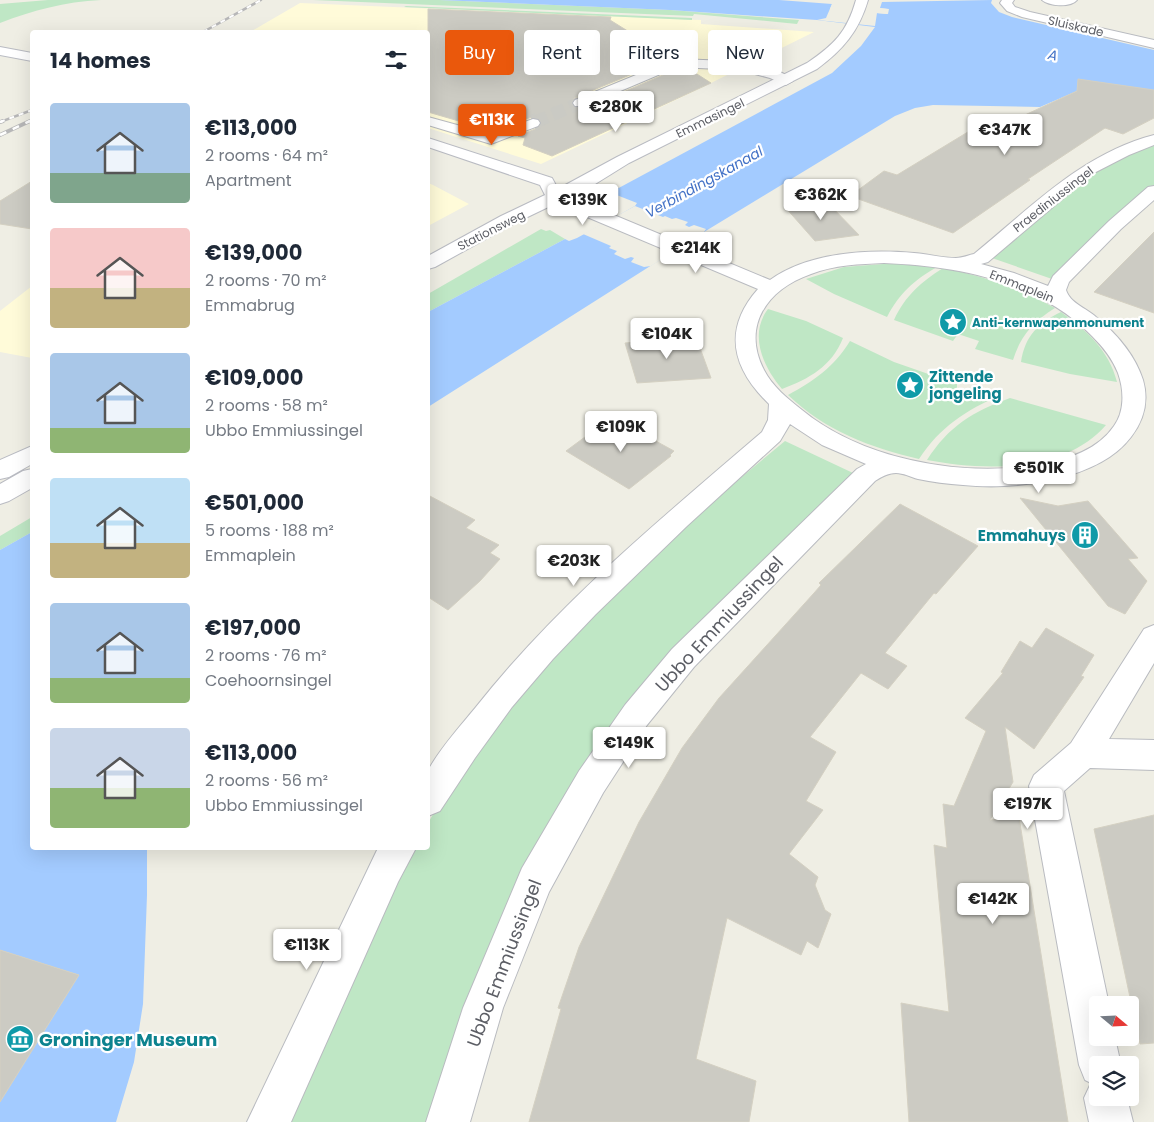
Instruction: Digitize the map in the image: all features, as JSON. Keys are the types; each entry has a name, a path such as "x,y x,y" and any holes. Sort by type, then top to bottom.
{"street":[{"name":"Sluiskade","path":"1008,0 1006,3 1008,7 1026,15 1154,44"},
{"path":"1048,0 1069,2 1071,0"},
{"name":"Emmasingel","path":"554,185 586,182 623,160 776,78 826,45 849,25 855,5"},
{"path":"0,51 30,56"},
{"path":"0,61 30,67"},
{"path":"580,103 675,63 717,66 776,78"},
{"name":"Emmasingel","path":"597,158 776,78"},
{"path":"430,122 491,139 532,123"},
{"name":"Praediniussingel","path":"957,264 981,258 1086,171 1123,152 1154,140"},
{"path":"430,143 554,185 610,220 772,288"},
{"path":"430,157 493,180"},
{"path":"526,192 554,185"},
{"name":"Stationsweg","path":"430,262 508,220 554,185"},
{"path":"1060,302 1056,290 1060,280 1115,225 1154,191"},
{"name":"Emmaplein","path":"898,257 957,264 1009,278 1060,302 1097,329 1120,354 1132,377 1134,392 1144,412 1108,446 1088,459 1061,469 1030,475 977,477 940,473 897,464 868,455 836,441 807,425 780,404 766,390 753,371 744,344 745,327 751,312 760,298 772,288 801,271 846,260 898,257"},
{"path":"430,797 441,778 499,700 556,635 616,575 772,436 780,420 780,404"},
{"path":"0,471 30,455"},
{"name":"Ubbo Emmiussingel","path":"448,1122 483,1008 535,881 591,782 636,715 682,658 866,475 874,470 897,464"},
{"path":"0,495 30,478"},
{"path":"1098,1056 1046,786 1083,753 1154,637"},
{"path":"1083,753 1154,755"},
{"path":"269,1122 381,878 397,850"},
{"path":"1108,1106 1111,1122"}],"shaded area":[{"path":"300,3 701,20 701,24 814,32 782,48 782,30 708,30 708,75 727,75 541,164 430,129 430,30 253,30"},
{"path":"430,184 469,204 430,225"},
{"path":"30,288 30,358 0,352 0,311"}],"green space":[{"path":"48,0 101,0 49,7 0,23 0,4"},
{"path":"313,0 439,0 670,10 799,20 797,24 694,14 693,16"},
{"path":"404,7 692,18 692,20"},
{"path":"1154,144 1154,185 1052,279 992,258 1093,173 1129,154"},
{"path":"541,229 550,230 565,239 430,311 430,293"},
{"path":"896,263 937,267 908,288 887,317 834,294 806,279 844,267"},
{"path":"943,268 1001,284 1028,294 1055,308 1034,324 1024,336 1013,360 975,349 979,341 958,334 953,341 894,320 898,311 914,290"},
{"path":"768,309 806,321 843,338 833,356 819,370 801,381 782,389 775,381 764,361 759,340 762,319"},
{"path":"1061,312 1095,342 1108,360 1117,382 1070,374 1021,362 1026,345 1034,331"},
{"path":"850,341 894,362 957,384 957,389 981,395 982,390 1001,395 965,413 936,438 919,459 866,443 833,428 788,395 823,373"},
{"path":"1010,398 1106,425 1089,441 1068,452 1046,460 1023,465 974,466 927,460 944,438 962,422 984,409"},
{"path":"785,441 853,473 671,653 428,1122 286,1122 398,874 413,850 430,850 430,820 452,782 563,640 680,528"},
{"path":"30,518 30,533 0,550 0,536"}],"water":[{"path":"439,0 779,0 832,4 830,9 887,14 888,9 880,8 882,2 992,0 991,3 999,12 1012,17 1154,50 1154,93 1077,91 1040,107 933,105 915,108 895,116 704,232 430,406 430,311 565,239 569,241 577,238 635,206 637,203 614,194 615,190 832,73 861,46 875,27 817,20 670,10"},
{"path":"30,533 30,850 147,850 143,1004 134,1062 116,1122 0,1122 0,1102 79,975 0,950 0,550"}],"pier":[{"path":"832,4 834,4 833,7 879,11 878,8 889,9 888,14 877,13 875,26 817,20 826,18"},
{"path":"635,206 663,217 676,218 688,222 685,225 689,227 694,225 706,229 651,266 644,267 631,262 634,258 625,259 614,254 617,251 609,248 611,246 583,234"}],"building":[{"path":"428,9 611,17 610,20 626,30 610,30 610,75 630,75 574,98 571,104 575,108 586,108 663,75 698,75 711,83 552,156 523,145 525,138 518,136 540,127 542,122 538,118 532,117 498,129 470,121 469,124 430,113 430,30 428,30"},
{"path":"1078,79 1154,90 1154,118 1123,134 1105,128 1028,179 1030,180 953,233 850,196 884,171 897,175 986,121 1001,126 1077,91"},
{"path":"30,182 30,229 0,224 0,201"},
{"path":"827,202 859,235 815,241 785,207"},
{"path":"1154,232 1154,313 1094,292"},
{"path":"696,337 711,378 637,383 625,343 638,342 637,340"},
{"path":"612,417 674,451 671,456 629,489 566,451"},
{"path":"430,496 475,520 466,528 499,545 490,553 500,559 480,581 448,610 430,598"},
{"name":"Emmahuys","path":"1020,498 1058,506 1088,501 1138,558 1128,559 1147,581 1125,614 1108,606"},
{"path":"900,504 978,546 936,594 934,593 885,653 907,666 888,689 861,673 810,737 836,752 806,801 823,810 789,854 818,877 815,885 825,910 831,914 818,948 807,941 801,955 727,918 696,1059 756,1081 749,1122 529,1122 561,1009 558,1008 579,947 639,822 682,748 719,698 821,585 819,583"},
{"path":"1046,628 1094,655 1081,676 1084,677 1034,749 1005,727 1013,782 990,820 1019,817 1068,1122 909,1122 901,1003 949,1012 934,845 947,848 943,804 954,806 986,731 965,718 1003,673 1001,672 1020,641 1032,648"},
{"path":"1154,815 1154,1043 1140,1044 1139,996 1130,996 1094,829"},
{"name":"Groninger Museum","path":"0,950 79,975 0,1102"}],"tunnel":[{"path":"535,122 580,103"},
{"path":"533,123 538,121"}],"railway":[{"path":"207,30 261,0"},
{"path":"3,121 0,122 30,111"},
{"path":"0,135 30,121"}],"place":[{"name":"Anti-kernwapenmonument","path":"953,322"},
{"name":"Zittende jongeling","path":"910,385"},
{"name":"Emmahuys","path":"1085,535"},
{"name":"Groninger Museum","path":"20,1039"}],"water label":[{"name":"A","path":"1053,55"},
{"name":"Verbindingskanaal","path":"704,182"}]}
